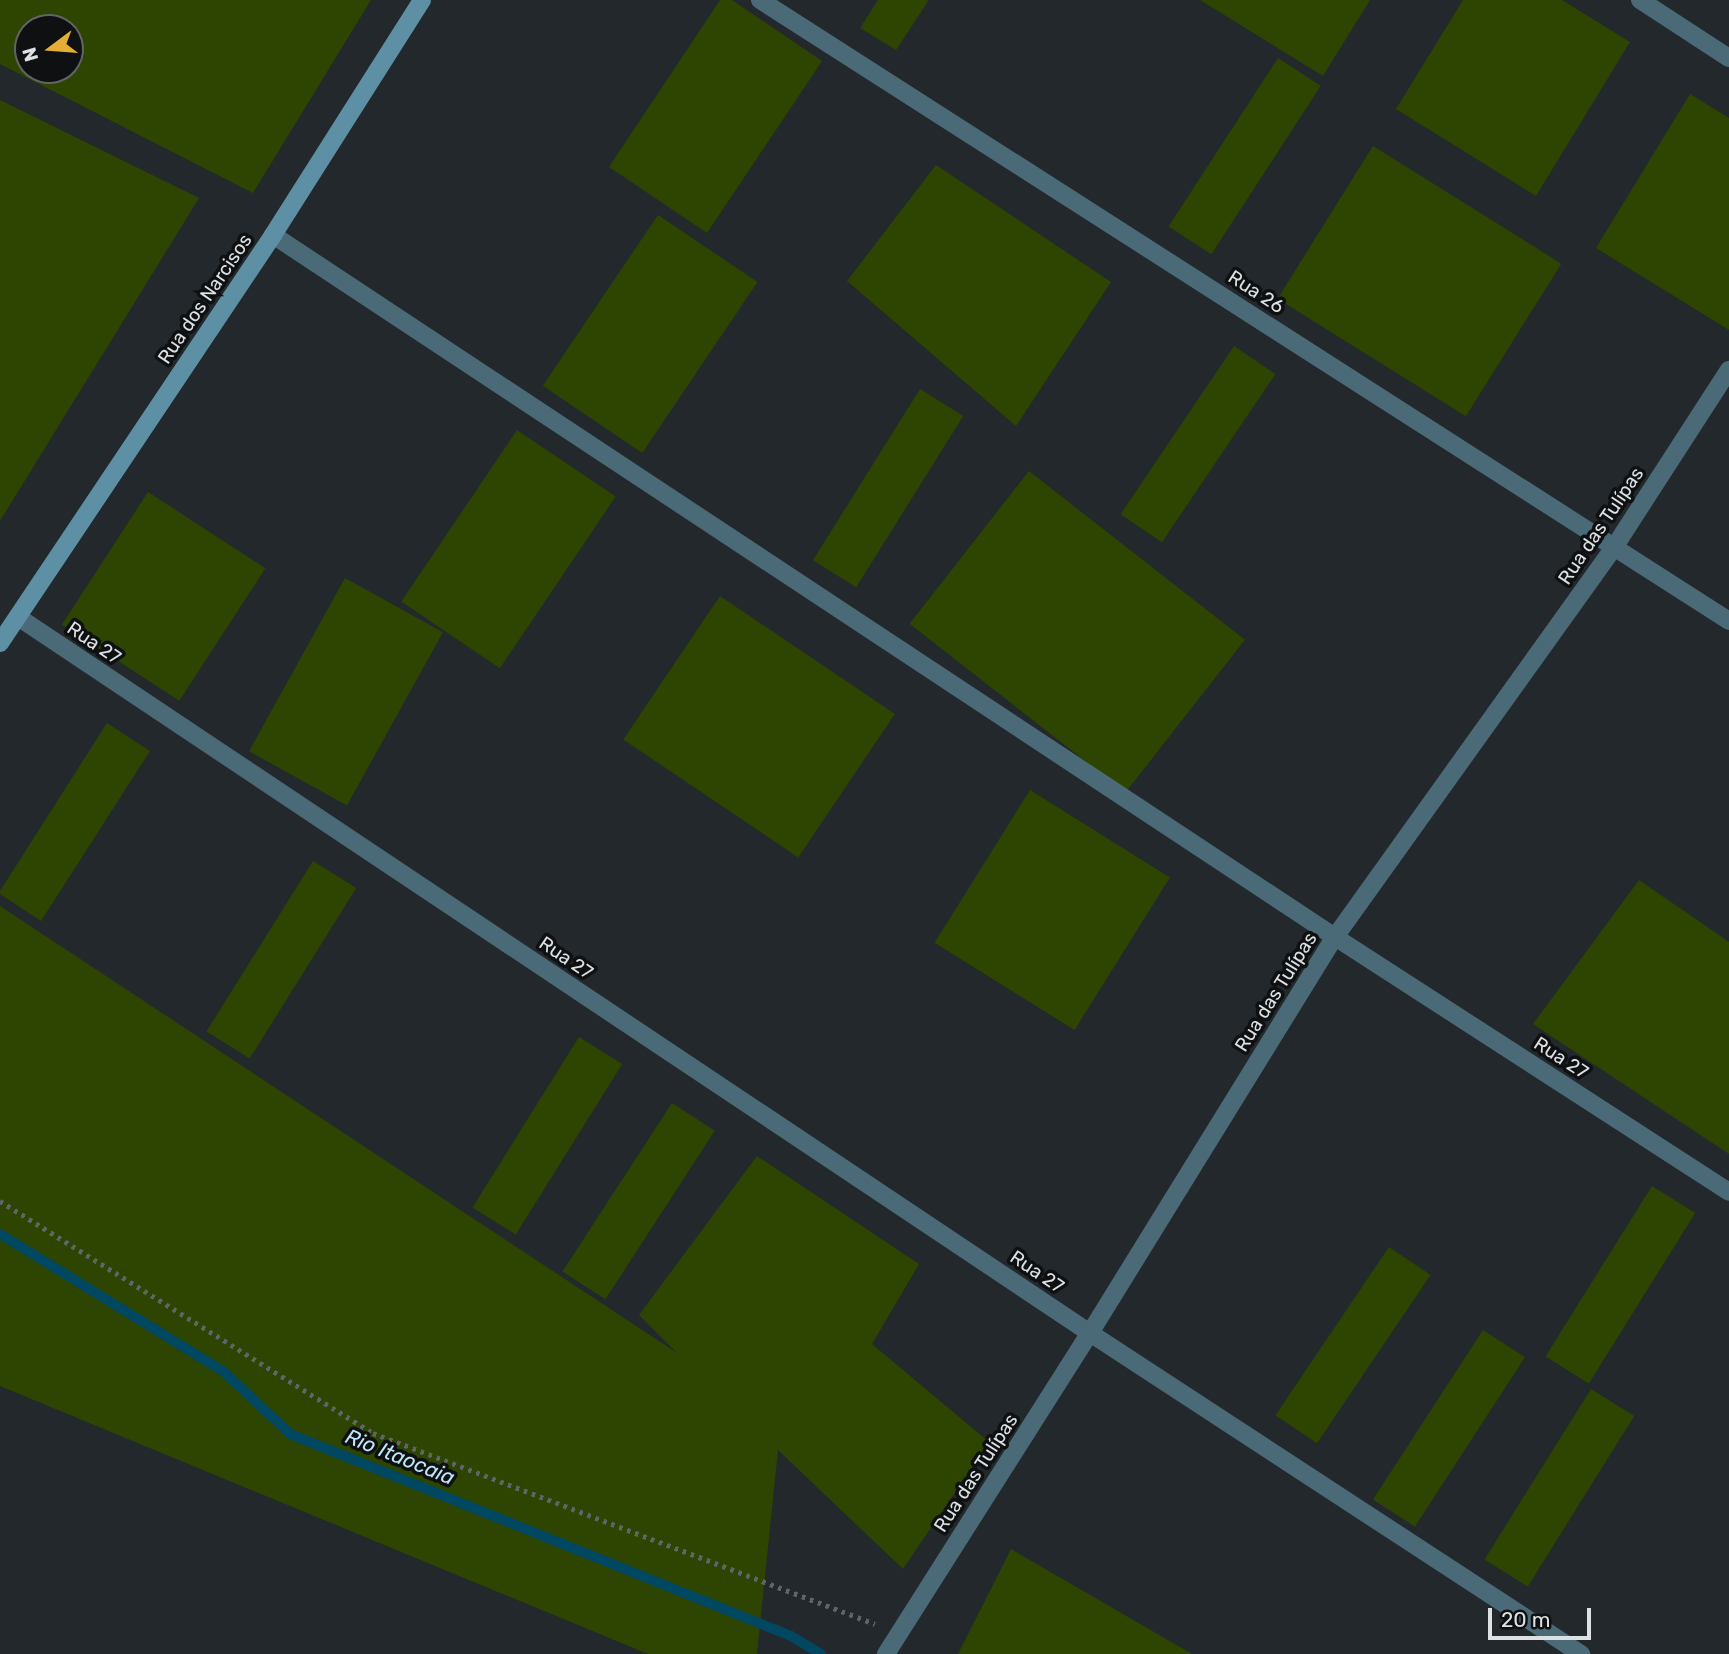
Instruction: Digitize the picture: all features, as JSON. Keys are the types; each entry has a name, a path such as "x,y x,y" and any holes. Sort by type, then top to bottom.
{"street":[{"name":"Rua dos Narcisos","path":"0,643 273,235 422,0"},
{"name":"Rua 26","path":"760,0 1729,621"},
{"path":"1640,0 1729,58"},
{"name":"Rua 27","path":"273,235 1335,937 1729,1192"},
{"name":"Rua das Tulípas","path":"886,1654 1090,1333 1335,937 1615,546 1729,370"},
{"name":"Rua 27","path":"18,617 1090,1333 1581,1654"}],"path":[{"path":"0,1201 373,1433 899,1633"}],"green space":[{"path":"0,0 371,0 253,193 39,84 84,84 84,14 14,14 14,71 0,64"},
{"path":"720,0 732,0 822,61 707,233 609,167"},
{"path":"878,0 929,0 896,50 860,28"},
{"path":"1200,0 1370,0 1323,76"},
{"path":"1463,0 1562,0 1630,42 1536,196 1396,109"},
{"path":"1278,58 1321,86 1211,254 1169,227"},
{"path":"1690,94 1729,118 1729,330 1596,248"},
{"path":"0,100 199,198 0,521"},
{"path":"1373,146 1561,264 1466,416 1278,299"},
{"path":"936,165 1111,282 1016,426 847,281"},
{"path":"658,215 757,282 642,453 543,386"},
{"path":"1234,346 1275,374 1162,542 1120,514"},
{"path":"920,389 963,416 856,587 813,560"},
{"path":"517,430 616,497 500,668 401,602"},
{"path":"1029,471 1245,640 1125,793 910,624"},
{"path":"148,492 265,568 179,701 62,625"},
{"path":"345,578 443,632 347,805 249,751"},
{"path":"720,596 895,714 798,857 623,739"},
{"path":"107,723 150,751 41,921 0,894 0,891"},
{"path":"1030,790 1170,877 1075,1030 935,943"},
{"path":"313,861 356,888 250,1058 206,1031"},
{"path":"1639,880 1729,942 1729,1154 1533,1024"},
{"path":"0,906 677,1353 639,1315 757,1156 919,1264 872,1344 989,1442 903,1569 778,1450 757,1654 648,1654 0,1386"},
{"path":"579,1037 622,1064 516,1234 472,1207"},
{"path":"672,1103 715,1131 605,1299 563,1272"},
{"path":"1652,1186 1695,1213 1589,1383 1545,1356"},
{"path":"1389,1247 1430,1275 1317,1443 1275,1415"},
{"path":"1483,1330 1525,1357 1415,1527 1373,1499"},
{"path":"1591,1389 1634,1416 1528,1586 1484,1559"},
{"path":"1011,1549 1192,1654 958,1654"}],"waterway":[{"name":"Rio Itaocaia","path":"0,1234 223,1371 290,1434 791,1636 821,1654"}]}
